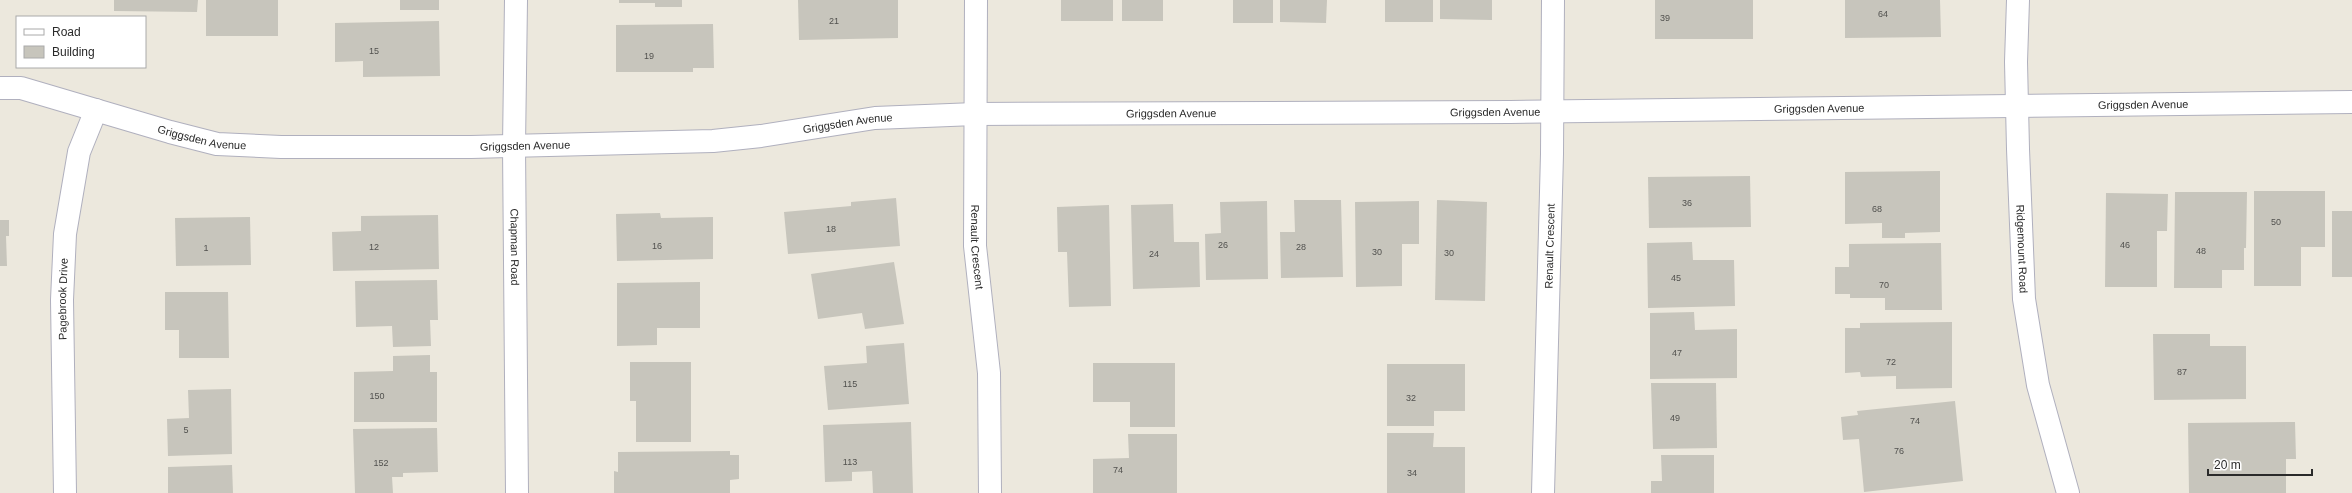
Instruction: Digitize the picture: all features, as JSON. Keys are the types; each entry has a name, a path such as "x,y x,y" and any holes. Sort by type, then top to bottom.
{"street":[{"name":"Chapman Road","path":"516,0 514,146 517,493"},
{"name":"Renault Crescent","path":"976,0 976,246 989,373 990,493"},
{"name":"Renault Crescent","path":"1543,493 1553,111 1553,0"},
{"name":"Ridgemount Road","path":"2018,0 2017,106 2024,298 2038,385 2068,493"},
{"name":"Griggsden Avenue","path":"0,88 21,88 170,132 217,144 281,147 514,146 713,141 761,136 874,118 976,114 1553,111 2352,102"},
{"name":"Pagebrook Drive","path":"65,493 62,300 65,234 79,152 96,110"}],"building":[{"path":"114,0 198,0 197,12 114,11"},
{"path":"206,0 278,0 278,36 206,36"},
{"path":"400,0 439,0 439,10 400,10"},
{"path":"619,0 682,0 682,7 655,7 655,3 619,3"},
{"path":"798,0 898,0 898,38 799,40"},
{"path":"1061,0 1113,0 1113,21 1061,21"},
{"path":"1122,0 1163,0 1163,21 1122,21"},
{"path":"1233,0 1273,0 1273,23 1233,23"},
{"path":"1280,0 1327,0 1326,23 1280,22"},
{"path":"1385,0 1433,0 1433,22 1385,22"},
{"path":"1440,0 1492,0 1492,20 1440,19"},
{"path":"1655,0 1753,0 1753,39 1655,39"},
{"path":"1845,0 1940,0 1941,37 1845,38"},
{"path":"439,21 440,76 363,77 363,61 335,62 335,23"},
{"path":"713,24 714,68 693,68 693,72 616,72 616,25"},
{"path":"1940,171 1940,232 1905,233 1905,238 1882,238 1882,223 1845,224 1845,172"},
{"path":"1750,176 1751,227 1649,228 1648,177"},
{"path":"2254,191 2325,191 2325,247 2301,247 2301,286 2254,286"},
{"path":"2175,192 2247,192 2244,270 2222,270 2222,288 2174,288"},
{"path":"2106,193 2168,194 2167,231 2157,231 2157,287 2105,287"},
{"path":"896,198 900,246 788,254 784,212 851,206 851,202"},
{"path":"1294,200 1341,200 1343,277 1281,278 1280,232 1295,232"},
{"path":"1437,200 1487,202 1485,301 1435,300"},
{"path":"1267,201 1268,279 1206,280 1205,234 1221,233 1220,202"},
{"path":"1419,201 1419,244 1402,244 1402,286 1356,287 1355,202"},
{"path":"1173,204 1174,242 1199,242 1200,287 1133,289 1131,205"},
{"path":"1109,205 1111,306 1069,307 1067,252 1058,252 1057,207"},
{"path":"2332,211 2352,211 2352,277 2332,277"},
{"path":"660,213 661,218 713,217 713,259 617,261 616,214"},
{"path":"438,215 439,269 333,271 332,232 361,231 361,216"},
{"path":"250,217 251,265 176,266 175,218"},
{"path":"0,220 9,220 9,236 6,236 7,266 0,266"},
{"path":"1692,242 1693,260 1734,260 1735,306 1648,308 1647,243"},
{"path":"1941,243 1942,310 1885,310 1885,298 1850,298 1850,294 1835,294 1835,267 1849,267 1849,244"},
{"path":"894,262 904,324 865,329 862,313 818,319 811,274"},
{"path":"437,280 438,320 430,320 431,346 393,347 392,326 356,327 355,281"},
{"path":"700,282 700,328 657,328 657,345 617,346 617,283"},
{"path":"165,292 228,292 229,358 179,358 179,330 165,330"},
{"path":"1694,312 1695,330 1737,329 1737,378 1650,379 1650,313"},
{"path":"1952,322 1952,388 1896,389 1896,376 1861,377 1860,372 1845,373 1845,328 1860,328 1860,323"},
{"path":"2153,334 2210,334 2210,346 2246,346 2246,399 2154,400"},
{"path":"904,343 909,404 828,410 824,366 867,363 866,346"},
{"path":"430,355 430,372 437,372 437,422 354,422 354,372 393,371 393,356"},
{"path":"630,362 691,362 691,442 636,442 636,401 630,401"},
{"path":"1093,363 1175,363 1175,427 1130,427 1130,402 1093,402"},
{"path":"1387,364 1465,364 1465,411 1434,411 1434,426 1387,426"},
{"path":"1651,383 1716,383 1717,448 1653,449"},
{"path":"231,389 232,454 168,456 167,419 189,418 188,390"},
{"path":"1955,401 1963,481 1864,492 1859,439 1843,440 1841,417 1858,415 1857,411"},
{"path":"911,422 913,493 873,493 872,471 852,472 852,481 825,482 823,425"},
{"path":"2295,422 2296,459 2286,459 2286,493 2189,493 2188,423"},
{"path":"437,428 438,472 403,473 403,477 392,477 393,493 355,493 353,429"},
{"path":"1387,433 1434,433 1433,447 1465,447 1465,493 1387,493"},
{"path":"1128,434 1177,434 1177,493 1093,493 1093,459 1129,458"},
{"path":"730,451 730,455 739,455 739,479 730,480 730,493 614,493 614,471 618,472 618,452"},
{"path":"1661,455 1714,455 1714,493 1651,493 1651,481 1662,481"},
{"path":"232,465 233,493 168,493 168,467"}]}
